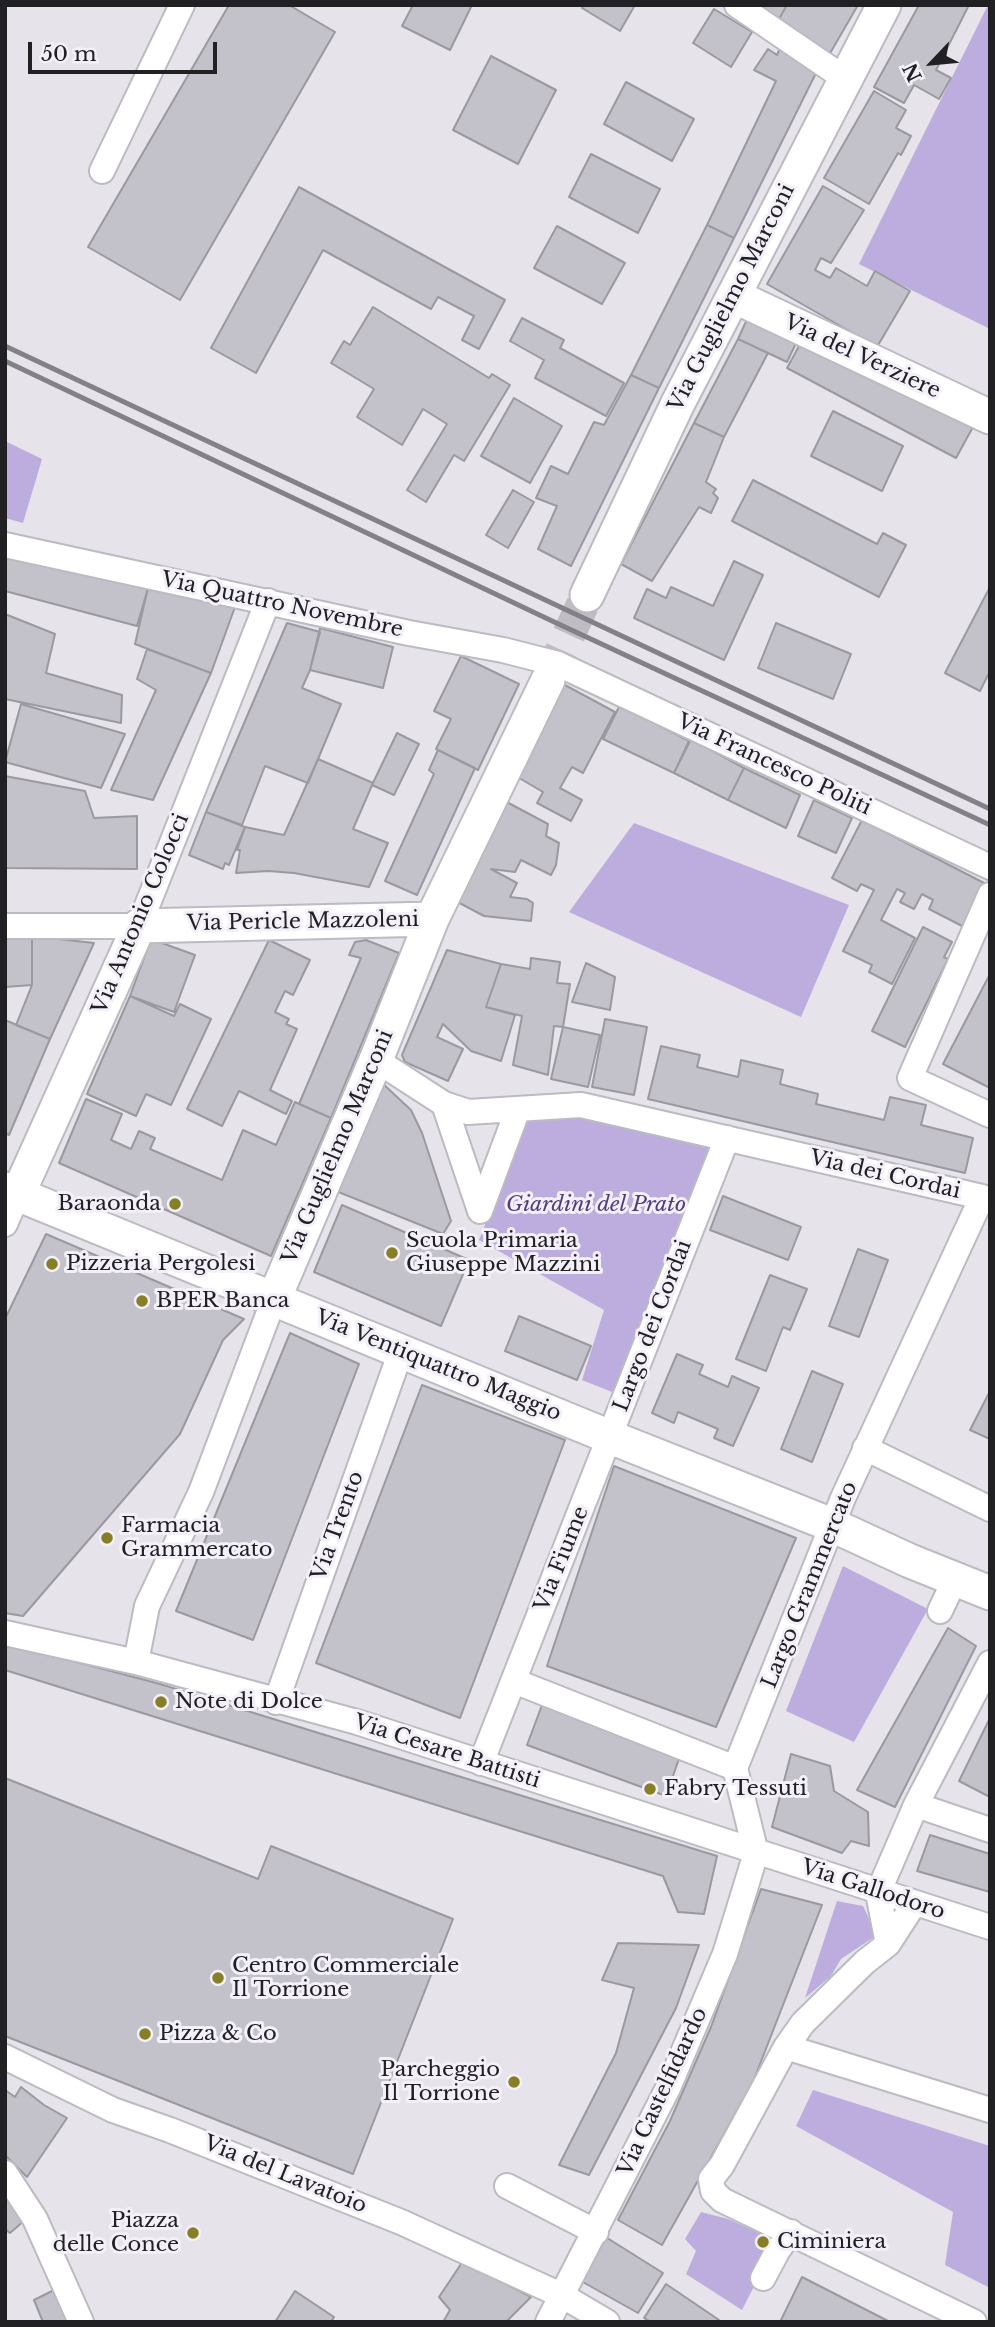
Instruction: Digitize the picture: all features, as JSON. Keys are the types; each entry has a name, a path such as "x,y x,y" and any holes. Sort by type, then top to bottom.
{"street":[{"path":"102,171 182,5"},
{"path":"737,5 845,78"},
{"name":"Via Guglielmo Marconi","path":"587,595 678,403 884,5"},
{"name":"Via del Verziere","path":"734,296 990,417"},
{"name":"Via Quattro Novembre","path":"5,545 410,633 503,650 553,672"},
{"name":"Via Antonio Colocci","path":"9,1202 139,926 268,601"},
{"name":"Via Guglielmo Marconi","path":"135,1662 147,1606 201,1492 274,1299 376,1060 432,919 553,672"},
{"name":"Via Francesco Politi","path":"553,672 990,867"},
{"path":"990,895 910,1078 990,1115"},
{"name":"Via Pericle Mazzoleni","path":"5,926 139,926 432,919"},
{"name":"Via dei Cordai","path":"376,1060 444,1104 468,1112 581,1105 982,1197 865,1448"},
{"path":"444,1104 480,1211 518,1108"},
{"name":"Largo dei Cordai","path":"610,1437 727,1138"},
{"name":"Via Ventiquattro Maggio","path":"9,1202 274,1299 832,1525 990,1592"},
{"name":"Via Trento","path":"276,1702 401,1351"},
{"name":"Via Fiume","path":"481,1763 610,1437"},
{"path":"865,1448 990,1509"},
{"name":"Largo Grammercato","path":"736,1768 865,1448"},
{"path":"940,1611 955,1579"},
{"name":"Via Cesare Battisti","path":"5,1633 135,1662 357,1722 756,1853"},
{"path":"888,1944 878,1893 916,1804 990,1663"},
{"path":"514,1681 736,1768 756,1853"},
{"path":"916,1804 990,1830"},
{"name":"Via Gallodoro","path":"756,1853 990,1927"},
{"name":"Via Castelfidardo","path":"548,2322 564,2296 668,2088 725,1954 756,1853"},
{"path":"914,1904 888,1944 865,1962 812,2013 786,2047 722,2165 711,2179 713,2191 722,2200 974,2322"},
{"path":"786,2047 990,2110"},
{"name":"Via del Lavatoio","path":"5,2057 113,2110 401,2221 564,2296 607,2322"},
{"path":"5,2173 35,2219 81,2322"},
{"path":"507,2186 596,2232"},
{"path":"763,2278 791,2232"}],"green space":[{"path":"990,5 990,329 859,264"},
{"path":"5,441 42,459 23,523 5,518"},
{"path":"634,823 849,905 801,1017 569,912"},
{"name":"Giardini del Prato","path":"580,1111 715,1144 617,1394 582,1380 604,1310 479,1240 530,1113"},
{"path":"843,1566 928,1609 854,1742 786,1711"},
{"path":"837,1901 863,1906 877,1935 841,1959 831,1976 805,1998"},
{"path":"813,2090 990,2146 990,2288 945,2265 953,2212 796,2126"},
{"path":"701,2212 728,2219 766,2236 775,2245 742,2310 686,2274 696,2251 685,2239"}],"building":[{"path":"229,5 289,5 335,32 180,300 88,247"},
{"path":"413,5 472,5 450,50 402,26"},
{"path":"584,5 635,5 620,31 582,8"},
{"path":"760,5 787,5 779,19"},
{"path":"787,5 858,5 829,55 779,19"},
{"path":"919,5 969,5 936,70 951,78 939,99 914,85 904,103 874,87"},
{"path":"714,9 752,32 731,67 693,43"},
{"path":"780,48 818,69 734,238 707,225 776,81 754,70 768,49 777,55"},
{"path":"491,56 556,90 518,164 453,130"},
{"path":"626,82 694,119 672,161 604,124"},
{"path":"874,91 906,110 896,128 911,136 901,155 898,153 869,204 824,178"},
{"path":"591,154 660,189 638,233 569,197"},
{"path":"823,186 864,210 831,263 821,258 815,270 830,278 836,268 867,286 875,271 910,291 877,347 767,284"},
{"path":"299,187 505,300 479,349 462,340 474,316 438,297 431,309 323,250 256,373 211,348"},
{"path":"707,225 734,238 659,388 631,375"},
{"path":"557,226 625,263 602,304 534,268"},
{"path":"373,307 489,378 492,374 510,385 464,461 454,455 426,502 407,490 447,424 423,409 402,445 357,417 374,389 331,363 344,341 350,345"},
{"path":"749,315 798,339 787,362 738,339"},
{"path":"522,318 564,340 560,348 624,383 606,416 535,378 544,360 510,341"},
{"path":"804,337 973,427 956,458 787,368"},
{"path":"738,339 768,353 724,437 694,423"},
{"path":"631,375 659,388 571,566 538,549 557,506 536,498 551,466 568,474 594,422 604,425"},
{"path":"514,398 562,426 530,483 481,456"},
{"path":"833,411 903,446 882,491 811,456"},
{"path":"694,423 724,437 706,482 716,489 713,493 718,498 711,513 699,507 652,581 621,564"},
{"path":"753,480 877,544 883,533 906,545 879,597 732,521"},
{"path":"513,490 534,502 508,548 486,535"},
{"path":"5,553 148,588 137,626 5,591"},
{"path":"734,561 763,575 724,660 634,618 647,589 666,598 671,587 713,606"},
{"path":"990,587 990,671 980,691 945,673"},
{"path":"148,588 235,607 211,673 135,644"},
{"path":"5,614 55,634 46,673 122,695 121,723 5,699"},
{"path":"287,623 320,632 310,670 302,688 341,704 308,783 265,766 242,825 206,812"},
{"path":"776,623 851,654 833,699 758,668"},
{"path":"320,628 393,647 383,688 310,670"},
{"path":"147,649 211,673 153,800 111,790 156,690 137,679"},
{"path":"461,656 519,684 478,770 436,749 451,719 434,711"},
{"path":"563,684 615,712 583,773 572,767 560,788 582,800 571,821 537,803 543,792 514,775"},
{"path":"21,704 125,734 101,788 5,762"},
{"path":"620,705 689,741 674,773 603,739"},
{"path":"397,733 419,744 394,795 372,785"},
{"path":"691,739 744,768 728,800 674,773"},
{"path":"438,750 475,768 417,895 385,881 434,774 429,770"},
{"path":"318,759 373,783 353,829 388,843 369,887 294,873 236,873 240,850 237,850 245,827 284,835"},
{"path":"744,768 800,795 786,828 728,800"},
{"path":"5,776 85,791 94,818 137,816 137,869 5,868"},
{"path":"503,800 548,824 546,836 559,843 556,865 551,875 521,860 515,872 491,869 517,883 510,897 527,899 533,903 531,921 484,916 452,899"},
{"path":"814,800 852,818 836,853 798,836"},
{"path":"206,812 245,827 229,865 225,863 223,869 189,855"},
{"path":"862,820 986,884 964,927 929,909 933,900 922,894 914,909 900,902 905,893 897,889 881,920 915,938 892,984 869,972 872,965 843,951 874,890 861,884 857,891 832,878"},
{"path":"923,927 952,942 944,957 948,959 905,1047 872,1031"},
{"path":"32,936 32,985 5,987 5,938"},
{"path":"32,936 94,943 50,1039 16,1025 32,985"},
{"path":"151,939 195,955 174,1012 130,996"},
{"path":"269,940 310,960 293,995 285,991 275,1012 289,1019 286,1024 297,1029 270,1090 292,1101 286,1114 239,1091 222,1126 187,1109"},
{"path":"366,940 399,953 331,1118 299,1104 361,958 349,955 355,942"},
{"path":"447,950 501,964 486,1007 515,1015 501,1061 471,1051 443,1024 437,1037 463,1049 448,1081 405,1062 402,1055"},
{"path":"531,958 560,962 557,983 570,984 563,1027 554,1026 548,1075 513,1065 522,1016 486,1007 501,964 530,969"},
{"path":"586,963 615,977 610,1010 572,1002"},
{"path":"990,974 990,1088 943,1064"},
{"path":"130,996 174,1016 180,1004 211,1019 171,1105 146,1094 136,1116 87,1094"},
{"path":"605,1019 647,1027 634,1095 592,1087"},
{"path":"5,1020 50,1039 9,1135 5,1133"},
{"path":"563,1027 600,1035 588,1087 551,1079"},
{"path":"661,1046 700,1055 697,1067 738,1077 741,1060 783,1070 780,1084 818,1094 816,1104 884,1120 890,1097 926,1105 921,1125 973,1138 965,1173 648,1099"},
{"path":"381,1082 411,1110 422,1133 451,1221 443,1234 331,1189"},
{"path":"86,1099 122,1114 111,1140 131,1149 139,1131 155,1138 150,1149 222,1180 243,1130 276,1145 295,1102 331,1118 271,1256 59,1163"},
{"path":"723,1196 801,1227 788,1260 710,1230"},
{"path":"342,1205 469,1260 441,1326 314,1272"},
{"path":"46,1234 244,1319 223,1340 180,1434 23,1616 5,1613 5,1319"},
{"path":"858,1249 888,1260 859,1337 829,1326"},
{"path":"770,1275 807,1289 790,1330 783,1327 766,1371 736,1359"},
{"path":"519,1316 591,1346 577,1380 505,1351"},
{"path":"290,1333 359,1364 253,1640 176,1611"},
{"path":"677,1354 703,1365 699,1374 728,1387 732,1376 759,1388 733,1446 714,1438 718,1429 678,1412 674,1423 652,1413"},
{"path":"812,1371 843,1384 812,1462 781,1449"},
{"path":"422,1385 565,1440 460,1718 316,1663"},
{"path":"990,1391 990,1439 970,1430"},
{"path":"614,1466 796,1538 716,1727 547,1666"},
{"path":"948,1628 976,1646 895,1807 857,1790"},
{"path":"5,1643 160,1684 717,1856 704,1914 678,1912 663,1876 5,1670"},
{"path":"542,1705 680,1756 666,1796 527,1745"},
{"path":"990,1718 990,1797 959,1781"},
{"path":"791,1754 830,1766 834,1791 868,1812 869,1846 851,1841 842,1853 772,1827"},
{"name":"Centro Commerciale Il Torrione","path":"5,1778 258,1879 271,1846 453,1919 353,2174 5,2036"},
{"path":"930,1835 990,1854 990,1892 917,1871"},
{"path":"761,1889 822,1905 753,2082 662,2245 618,2220 670,2121 711,2027"},
{"path":"618,1943 699,1945 676,2008 589,2175 559,2165 616,2053 634,1988 602,1980"},
{"path":"21,2087 67,2118 27,2177 5,2155 5,2090 15,2097"},
{"path":"5,2187 25,2220 10,2233 5,2229"},
{"path":"604,2236 663,2273 638,2313 581,2281"},
{"path":"463,2261 531,2297 506,2322 443,2322 450,2310 439,2297"},
{"path":"802,2277 890,2322 780,2322"},
{"path":"666,2284 722,2322 651,2322 644,2318"},
{"path":"56,2289 68,2322 43,2322 34,2300"},
{"path":"295,2291 334,2317 331,2322 275,2322"}],"tunnel":[{"path":"548,680 587,595"}],"railway":[{"path":"5,346 990,809"},
{"path":"5,361 990,825"}],"place":[{"name":"Baraonda","path":"175,1204"},
{"name":"Scuola Primaria Giuseppe Mazzini","path":"392,1253"},
{"name":"Pizzeria Pergolesi","path":"52,1264"},
{"name":"BPER Banca","path":"142,1301"},
{"name":"Farmacia Grammercato","path":"107,1538"},
{"name":"Note di Dolce","path":"161,1702"},
{"name":"Fabry Tessuti","path":"650,1789"},
{"name":"Centro Commerciale Il Torrione","path":"218,1978"},
{"name":"Pizza & Co","path":"145,2034"},
{"name":"Parcheggio Il Torrione","path":"514,2082"},
{"name":"Piazza delle Conce","path":"193,2233"},
{"name":"Ciminiera","path":"763,2242"}]}
